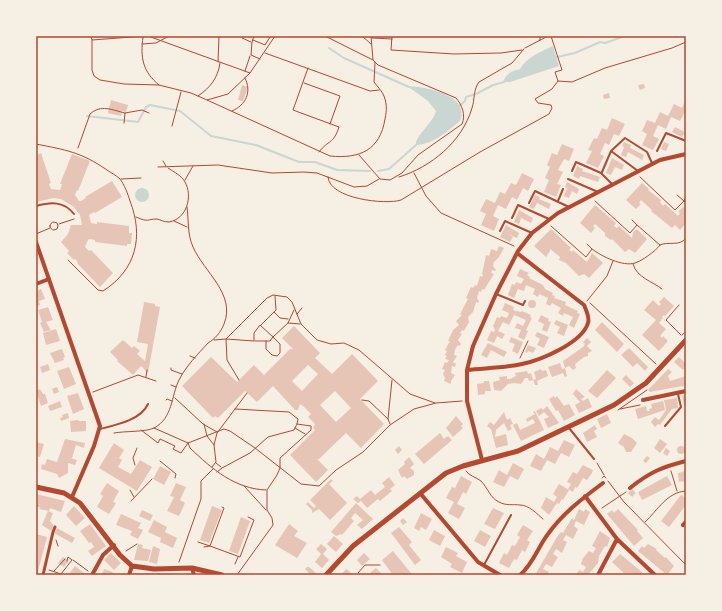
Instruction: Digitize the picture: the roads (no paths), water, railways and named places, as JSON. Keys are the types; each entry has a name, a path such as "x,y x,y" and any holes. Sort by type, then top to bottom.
{"street":[{"path":"482,460 467,401 467,370 473,346 496,294 518,252 532,233 548,220 569,207 653,165 660,160 686,154"},
{"path":"36,242 100,429 72,497"},
{"path":"467,370 517,364 543,358 575,338 588,322 588,314 584,305 518,252"},
{"path":"36,284 49,279"},
{"path":"326,575 353,546 446,473 482,460 518,451 614,404 633,393 649,380 686,340"},
{"path":"643,400 686,391"},
{"path":"630,488 648,474 670,465 686,461"},
{"path":"520,575 528,568 555,524 585,496 603,483"},
{"path":"36,487 56,491 72,497 91,516 120,555 132,566 143,568 192,568 222,575"},
{"path":"420,493 456,537 483,566 500,575"},
{"path":"585,496 616,539 655,575"},
{"path":"43,575 55,527"},
{"path":"598,575 616,539"},
{"path":"92,575 103,555 114,545"},
{"path":"129,575 132,566"},
{"path":"192,568 194,575"}],"lane":[{"path":"657,151 666,133 686,141 686,149"},
{"path":"601,173 611,151 625,138 647,152 653,165"},
{"path":"611,151 637,172"},
{"path":"572,171 576,162 601,173 613,184"},
{"path":"568,179 599,192"},
{"path":"557,202 563,189"},
{"path":"529,203 535,191 569,207"},
{"path":"36,206 58,203 71,209 74,214"},
{"path":"512,218 518,205 548,220"},
{"path":"500,232 505,221 532,233"},
{"path":"496,294 523,305 525,301"},
{"path":"665,426 681,406 678,392"},
{"path":"100,429 116,426 142,413 148,404"},
{"path":"568,427 594,459"},
{"path":"483,566 511,515"}],"waterway":[{"path":"557,57 575,53 600,42 605,43 625,36"},
{"path":"329,48 344,58 409,87"},
{"path":"458,107 465,101 466,97 476,94 493,85 504,82"},
{"path":"87,116 138,122 146,107 150,105 180,111 211,136 256,145 299,162 315,162 337,170 370,171"},
{"path":"378,171 389,169 416,145"}]}
